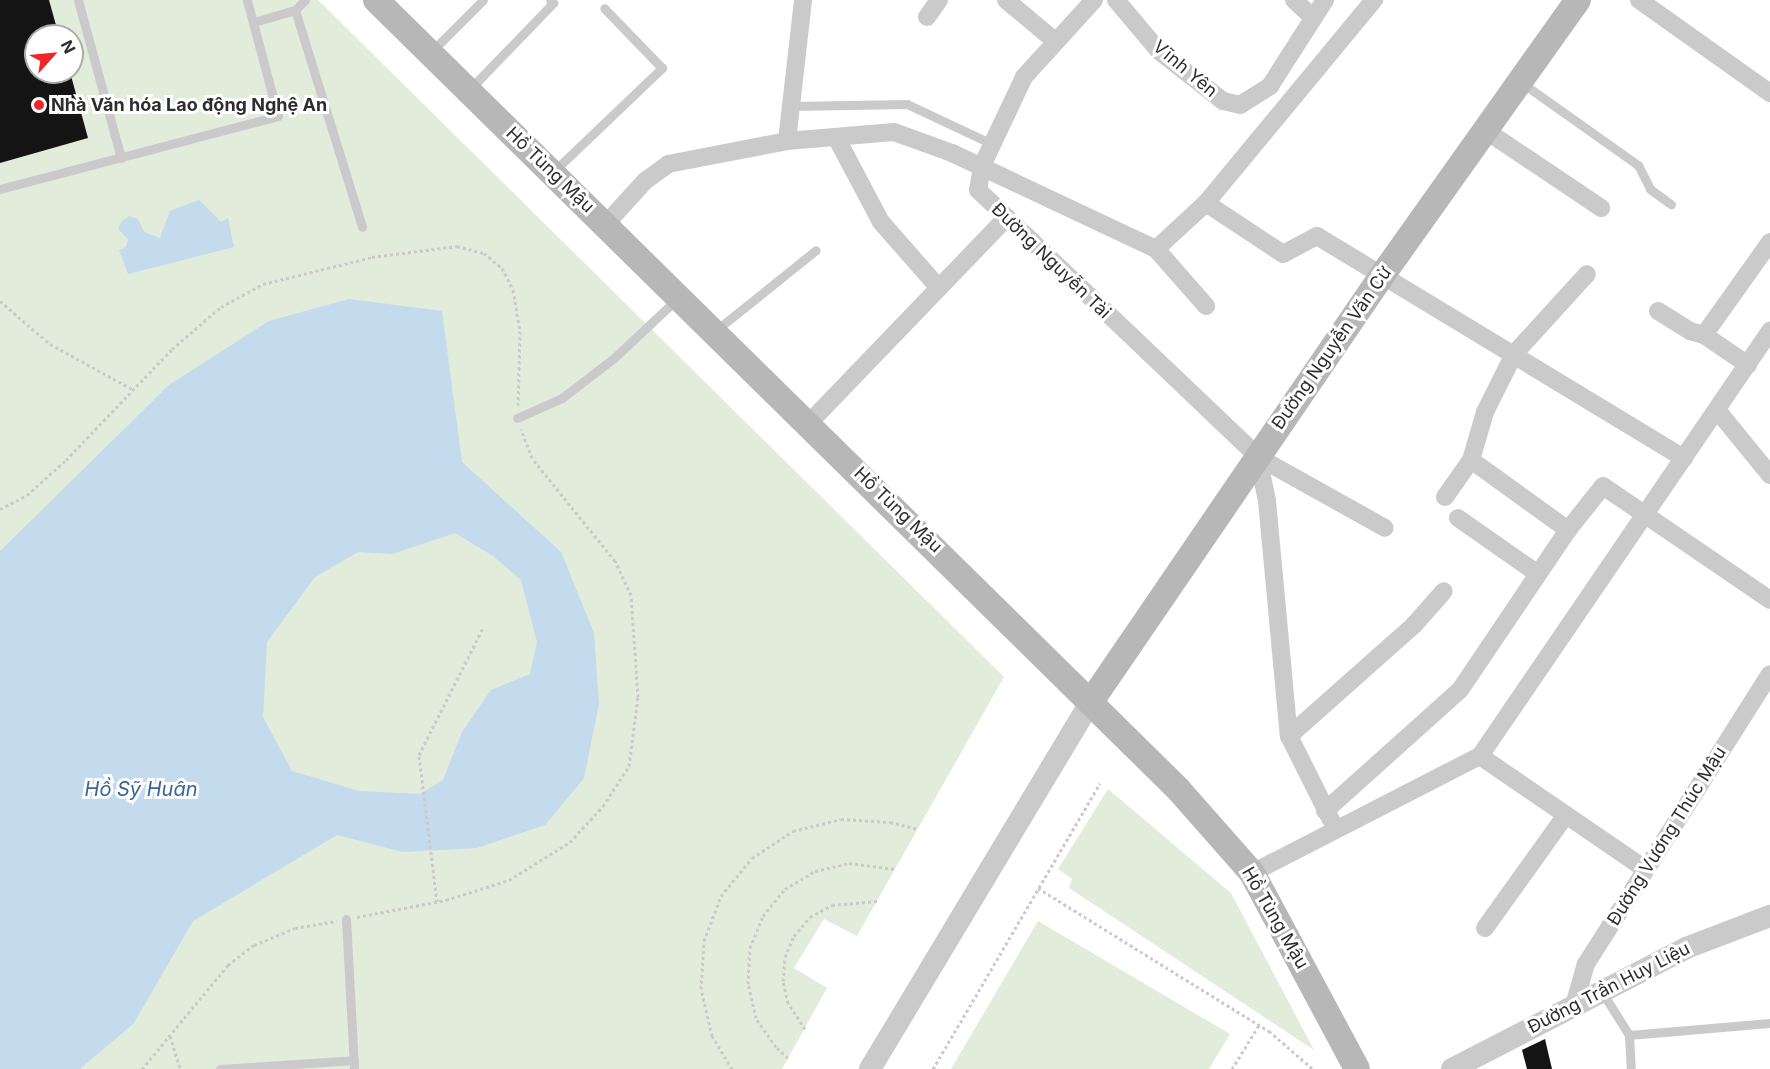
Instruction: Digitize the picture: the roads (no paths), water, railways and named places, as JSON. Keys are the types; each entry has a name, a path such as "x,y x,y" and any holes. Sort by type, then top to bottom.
{"main road":[{"name":"Hồ Tùng Mậu","path":"376,0 1092,700 1178,789 1252,873 1357,1069"},
{"name":"Đường Nguyễn Văn Cừ","path":"1092,700 1381,277 1578,0"}],"street":[{"path":"787,141 803,0"},
{"path":"927,17 939,0"},
{"path":"1006,0 1055,41"},
{"path":"982,166 1024,77 1094,0"},
{"name":"Vĩnh Yên","path":"1116,0 1159,51 1223,101 1240,105 1270,86 1325,0"},
{"path":"1294,0 1313,18"},
{"path":"1156,249 1206,203 1374,0"},
{"path":"1639,0 1770,93"},
{"path":"1485,130 1601,208"},
{"path":"606,224 645,181 668,164 787,141 894,132 982,166 1156,249 1206,306"},
{"path":"836,137 882,222 939,288"},
{"name":"Đường Nguyễn Tài","path":"982,166 978,190 1005,219 1258,457 1385,528"},
{"path":"1206,203 1283,254 1317,236 1381,277 1514,354 1684,458"},
{"path":"809,423 1005,219"},
{"path":"1704,335 1770,242"},
{"path":"1445,497 1472,460 1485,412 1514,354 1587,274"},
{"path":"1658,311 1690,331 1704,335 1748,365"},
{"path":"1252,873 1334,827 1480,756 1770,332"},
{"path":"1717,410 1770,475"},
{"path":"1258,457 1267,501 1289,736 1334,827"},
{"path":"1472,460 1568,530"},
{"path":"1325,811 1460,690 1568,530 1603,486 1646,513 1770,600"},
{"path":"1458,518 1538,574"},
{"path":"1289,736 1414,625 1444,591"},
{"name":"Đường Vương Thúc Mậu","path":"1575,1002 1586,964 1769,678"},
{"path":"870,1069 1092,700"},
{"path":"1480,756 1645,869"},
{"path":"1485,928 1566,815"},
{"name":"Đường Trần Huy Liệu","path":"1452,1069 1575,1002 1686,948 1770,916"}],"lane":[{"path":"78,0 121,158"},
{"path":"0,189 278,116 247,0"},
{"path":"254,22 295,10 305,0"},
{"path":"430,53 483,0"},
{"path":"468,90 553,3 550,0"},
{"path":"553,172 662,68 604,8"},
{"path":"295,10 362,227"},
{"path":"1520,82 1638,165 1650,189 1671,204"},
{"path":"791,106 907,104 992,144"},
{"path":"715,331 816,250"},
{"path":"517,418 562,398 614,358 680,297"},
{"path":"220,1069 354,1064 346,919"},
{"path":"1601,990 1608,1006 1629,1035 1631,1069"},
{"path":"1629,1035 1770,1023"}],"water":[{"path":"199,200 221,222 228,218 234,247 128,274 119,250 126,247 128,239 118,229 121,222 129,216 138,219 144,232 160,238 170,211"},
{"name":"Hồ Sỹ Huân","path":"349,299 442,311 462,462 561,552 594,633 599,704 584,778 545,825 477,848 403,852 337,835 193,921 134,1023 80,1069 0,1069 0,551 169,385 269,321","holes":["455,533 493,556 521,580 537,642 530,674 491,690 462,732 443,780 420,794 359,791 292,771 263,717 267,642 315,577 358,552 392,554"]}],"place":[{"name":"Nhà Văn hóa Lao động Nghệ An","path":"39,105"}]}
